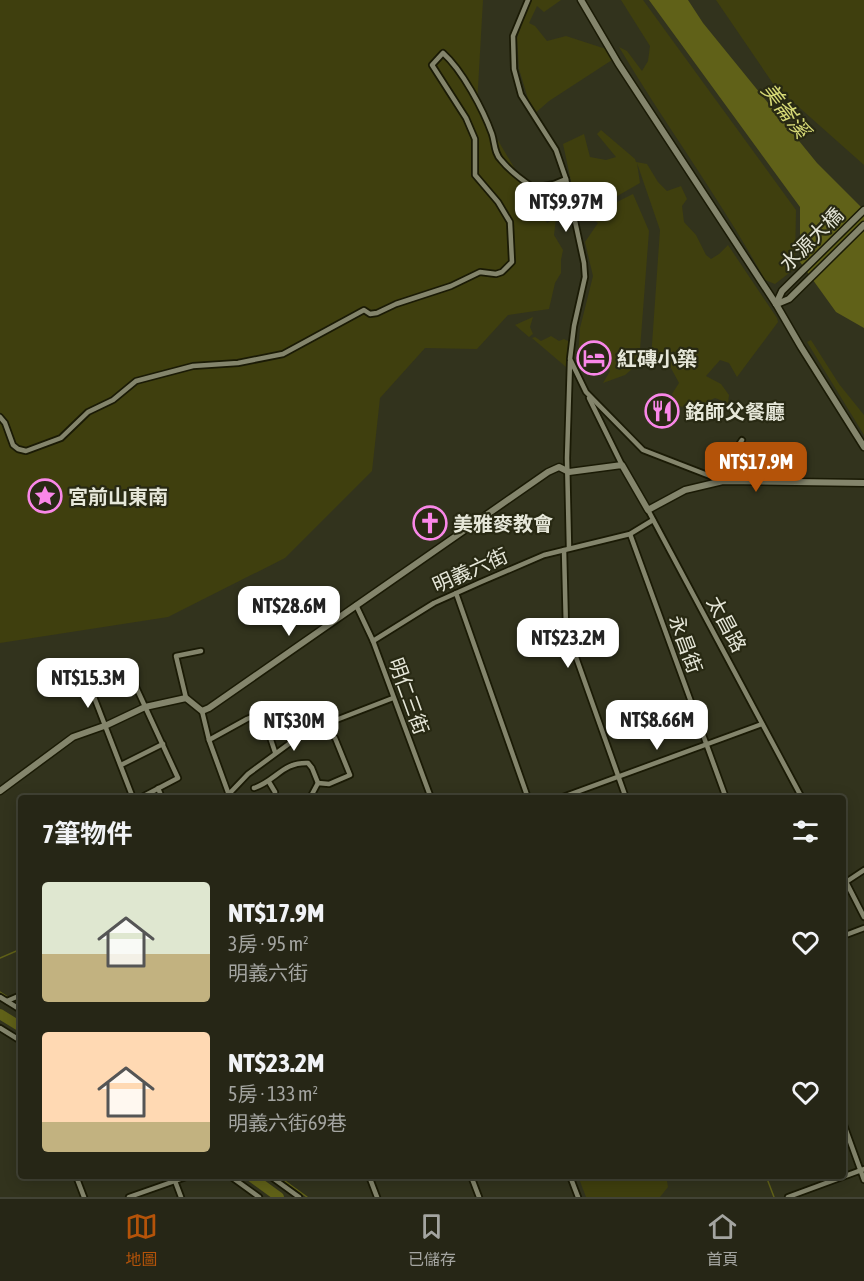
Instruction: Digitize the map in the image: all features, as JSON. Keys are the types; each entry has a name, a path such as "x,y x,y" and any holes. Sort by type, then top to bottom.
{"street":[{"path":"528,0 513,36 514,69 521,95 556,150 566,179 585,277 574,326 570,359 566,629 625,795"},
{"path":"581,0 618,63 776,304 864,447"},
{"path":"0,417 5,423 13,445 26,451 61,438 88,412 113,400 136,381 146,377 193,366 238,363 283,354 364,310 370,314 377,314 396,304 451,286 480,272 496,274 507,269 512,262 510,222 498,202 475,175 475,139 466,118 432,65 443,53 459,72 482,112 492,134 496,154 501,161 534,188 566,179"},
{"name":"水源大橋","path":"776,304 782,291 864,210"},
{"name":"水源大橋","path":"776,304 789,299 864,225"},
{"path":"202,711 548,472 559,467 569,472 622,465 570,359"},
{"path":"586,392 643,450 723,481"},
{"path":"742,440 740,444 763,481"},
{"name":"太昌路","path":"622,465 800,795"},
{"path":"648,510 685,490 723,481 864,483"},
{"name":"明義六街","path":"373,641 434,603 456,593 544,555 630,534 653,520"},
{"name":"永昌街","path":"630,534 725,795"},
{"path":"456,593 527,795"},
{"name":"明仁三街","path":"356,605 373,641 429,795"},
{"path":"201,651 176,656 186,698 202,711 209,740 228,795"},
{"path":"133,666 136,687 178,778 145,795"},
{"path":"89,684 132,795"},
{"path":"0,791 73,737 145,707 186,698"},
{"path":"231,795 248,774 305,732 393,698"},
{"path":"209,740 262,713 276,752"},
{"path":"568,795 762,724"},
{"path":"318,783 329,784 350,775 334,738 321,726"},
{"path":"121,765 163,744"},
{"path":"254,788 269,782 291,764 308,762 318,783 312,795"},
{"path":"269,782 274,795"},
{"path":"158,788 161,795"},
{"path":"864,870 846,882 864,917"},
{"path":"846,935 864,928"},
{"path":"6,1001 18,996"},
{"path":"0,997 18,1008"},
{"path":"0,1028 18,1039"},
{"path":"846,1129 862,1169 864,1180"},
{"path":"846,1175 862,1169"},
{"path":"77,1179 84,1197"},
{"path":"129,1197 181,1179"},
{"path":"234,1179 258,1197"},
{"path":"274,1179 299,1197"},
{"path":"370,1179 377,1197"},
{"path":"472,1179 479,1197"},
{"path":"571,1179 578,1197"},
{"path":"788,1197 836,1179"},
{"path":"175,1181 181,1197"}],"shaded area":[{"path":"0,0 483,0 477,105 547,223 556,218 554,235 563,250 561,273 555,283 549,309 508,315 477,349 425,348 380,398 372,471 285,558 168,617 0,643"},
{"path":"530,0 561,0 544,12 537,6 529,23 535,26 547,41 566,36 606,49 612,60 549,101 533,115 519,69 517,38"},
{"path":"621,0 643,0 796,210 795,261 797,267 775,284 765,280 619,47 627,51 642,71 648,61 650,46"},
{"path":"649,0 688,0 703,23 817,163 864,210 864,328 836,312 800,262 800,207"},
{"path":"716,0 864,0 864,165 774,85"},
{"path":"601,130 636,162 647,164 658,182 667,191 681,186 687,199 682,206 684,222 696,235 706,255 711,259 728,245 777,318 778,322 737,377 729,363 720,360 706,376 721,384 729,395 728,403 715,398 692,409 679,406 672,394 679,383 665,357 651,359 660,230 637,163 640,183 579,218 563,144 584,134 590,157 606,160 616,157 597,134"},
{"path":"633,194 649,231 639,363 625,375 603,383 610,371 605,362 578,357 580,328 593,276 585,242 598,223 589,216"},
{"path":"533,317 530,327 533,334 529,337 515,325"},
{"path":"551,336 559,341 564,339 570,342 566,367 532,338 535,337 541,341"},
{"path":"811,340 839,384 864,415 864,435 807,342"},
{"path":"579,1179 670,1179 667,1181 668,1187 660,1197 586,1197"}],"waterway":[{"path":"0,958 18,950"},
{"path":"0,992 9,998"},
{"path":"13,1000 18,1003"},
{"path":"0,1014 18,1025"},
{"path":"254,1179 279,1197"},
{"path":"282,1179 307,1197"},
{"path":"767,1179 774,1197"}],"place":[{"name":"紅磚小築","path":"594,358"},
{"name":"銘師父餐廳","path":"662,411"},
{"name":"宮前山東南","path":"45,496"},
{"name":"美雅麥教會","path":"430,523"}],"water label":[{"name":"美崙溪","path":"786,110"}]}
